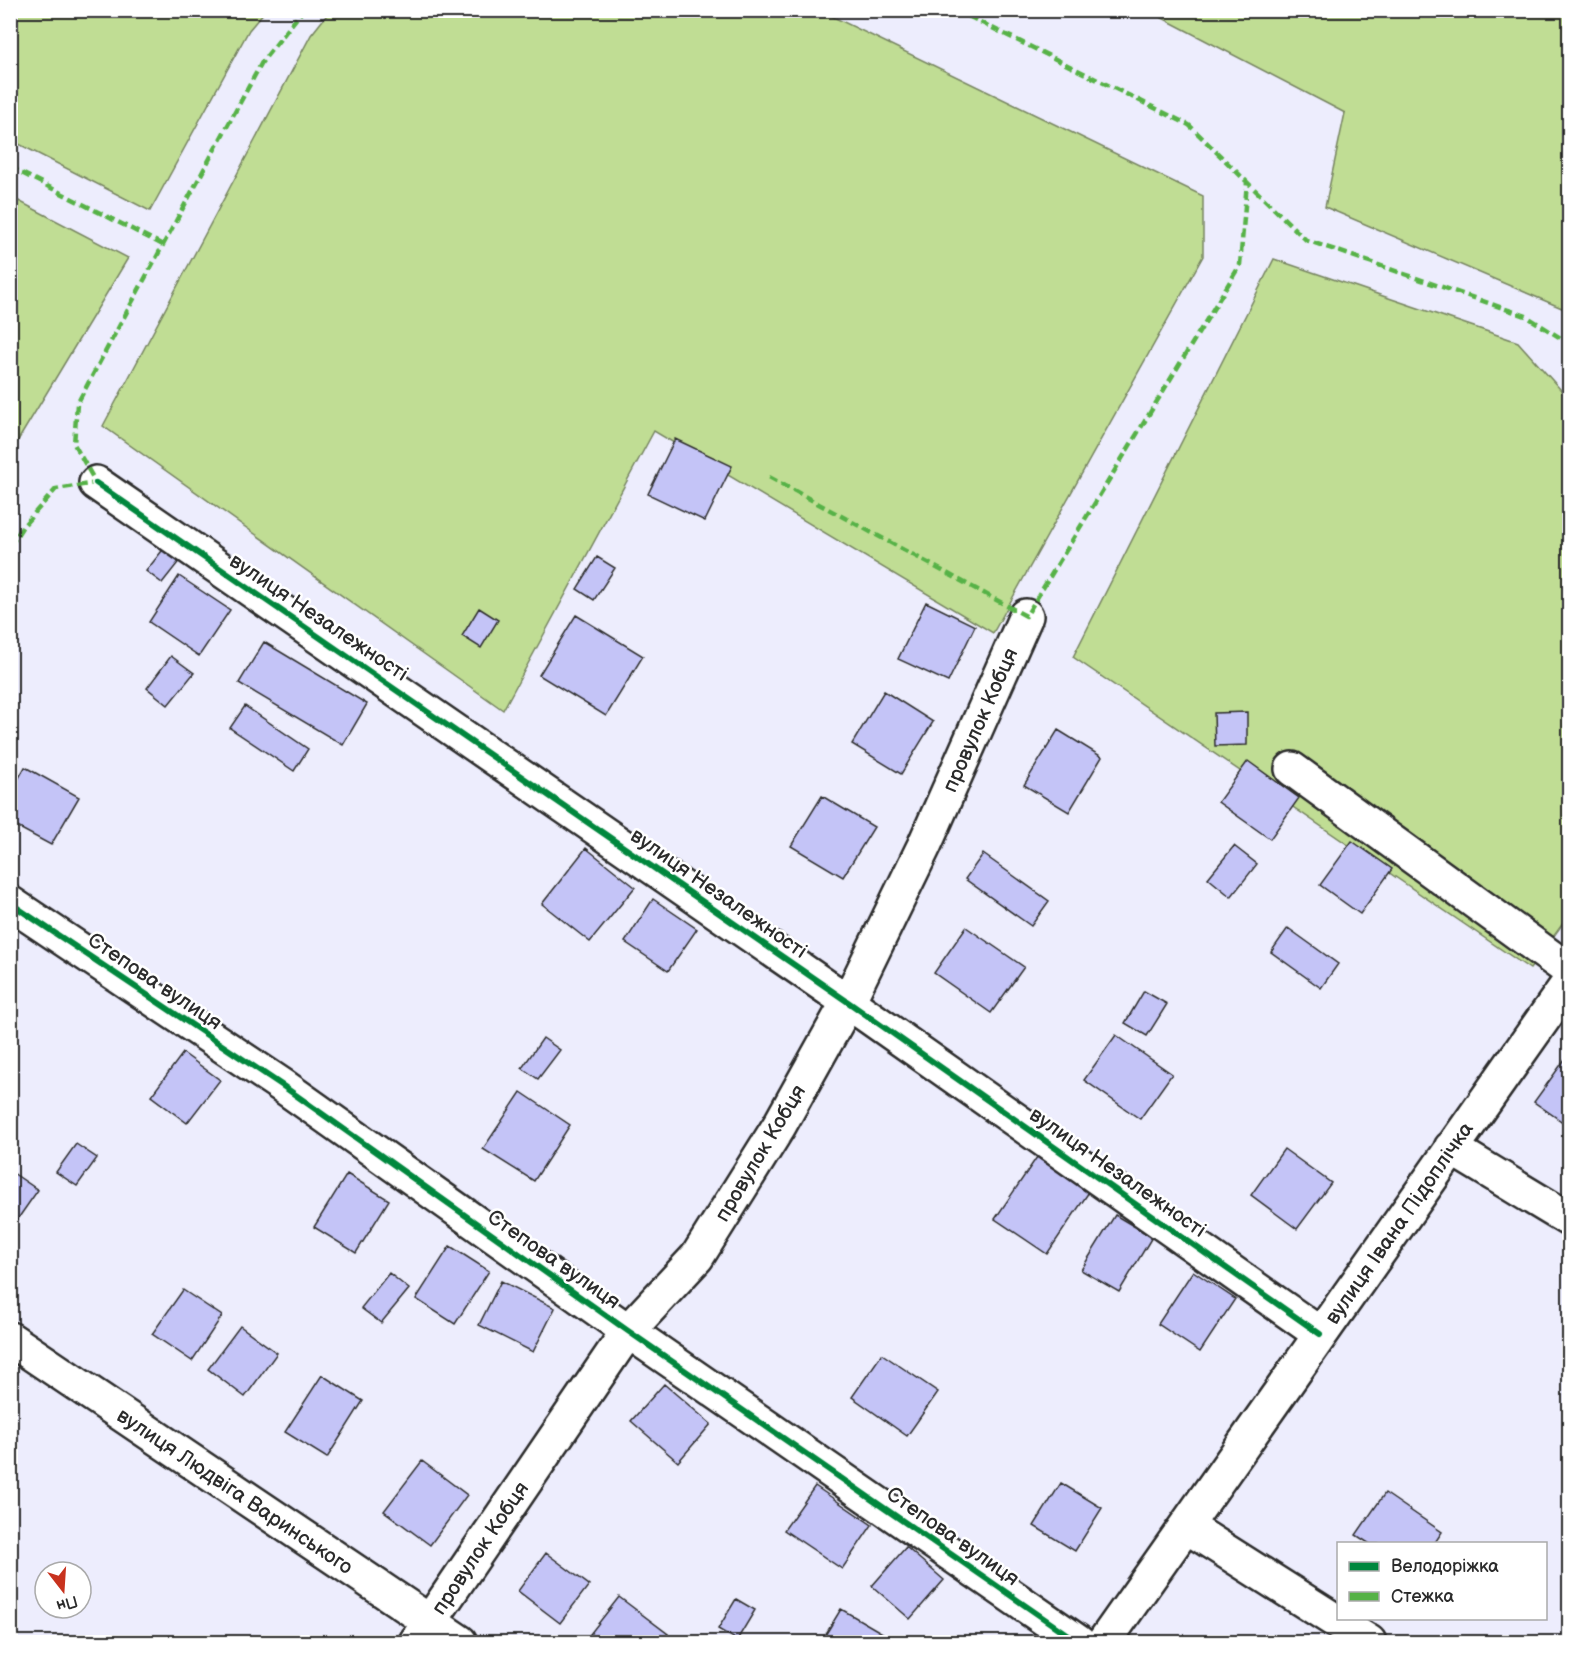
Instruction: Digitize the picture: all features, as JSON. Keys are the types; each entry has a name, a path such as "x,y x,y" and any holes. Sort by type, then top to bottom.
{"street":[{"name":"вулиця Незалежності","path":"96,483 848,1002 1320,1334"},
{"name":"провулок Кобця","path":"423,1632 628,1331 697,1257 779,1126 848,1002 924,846 1026,616"},
{"path":"1292,770 1569,971"},
{"name":"Степова вулиця","path":"10,903 283,1086 628,1331 1078,1642"},
{"name":"вулиця Івана Підоплічка","path":"1104,1642 1569,981"},
{"path":"1451,1148 1569,1220"},
{"name":"вулиця Людвіга Варинського","path":"10,1339 423,1632 460,1642"},
{"path":"1186,1526 1369,1642"}],"green space":[{"path":"10,11 265,11 249,30 150,211 11,140"},
{"path":"330,11 821,11 1203,196 1203,256 993,633 654,431 503,710 103,426 311,35"},
{"path":"1149,11 1569,11 1569,311 1325,207 1345,113"},
{"path":"11,197 128,258 11,452"},
{"path":"1274,259 1518,342 1569,399 1569,915 1530,969 1073,657"}],"building":[{"path":"675,439 732,466 705,521 648,494"},
{"path":"169,542 185,554 162,583 146,571"},
{"path":"597,557 615,568 594,600 577,589"},
{"path":"179,576 230,610 199,656 149,622"},
{"path":"926,602 975,626 948,682 898,659"},
{"path":"479,608 498,620 481,648 462,636"},
{"path":"576,615 643,656 606,716 539,675"},
{"path":"264,642 367,704 343,745 239,683"},
{"path":"171,656 194,673 168,705 147,688"},
{"path":"884,691 933,722 901,774 852,744"},
{"path":"245,706 308,749 294,771 230,728"},
{"path":"1247,712 1247,745 1215,746 1214,713"},
{"path":"1058,730 1102,757 1069,812 1024,785"},
{"path":"1248,761 1299,798 1270,839 1218,802"},
{"path":"25,767 79,797 51,845 10,823 10,794"},
{"path":"822,796 874,827 843,877 791,846"},
{"path":"1352,841 1392,869 1360,914 1320,885"},
{"path":"1234,846 1257,864 1231,897 1208,878"},
{"path":"586,848 635,887 590,942 542,904"},
{"path":"983,854 1049,901 1031,926 965,879"},
{"path":"653,899 697,929 668,971 625,942"},
{"path":"966,927 1024,967 991,1013 934,973"},
{"path":"1288,928 1338,964 1321,988 1271,952"},
{"path":"1144,991 1167,1004 1147,1036 1125,1023"},
{"path":"1116,1035 1172,1074 1140,1119 1084,1080"},
{"path":"543,1038 560,1050 538,1079 522,1068"},
{"path":"183,1053 220,1080 187,1123 151,1096"},
{"path":"1568,1055 1570,1056 1570,1127 1534,1102"},
{"path":"521,1092 570,1125 534,1181 483,1149"},
{"path":"76,1144 97,1158 77,1186 56,1172"},
{"path":"1284,1149 1331,1183 1297,1229 1251,1195"},
{"path":"1037,1157 1089,1192 1047,1254 995,1219"},
{"path":"10,1171 38,1190 10,1230"},
{"path":"347,1174 389,1200 356,1253 314,1227"},
{"path":"1115,1215 1152,1237 1119,1292 1081,1270"},
{"path":"450,1246 489,1271 455,1324 416,1299"},
{"path":"1193,1271 1235,1299 1200,1352 1158,1324"},
{"path":"389,1273 409,1289 381,1323 361,1308"},
{"path":"501,1281 555,1308 533,1352 479,1325"},
{"path":"183,1290 222,1316 192,1361 152,1334"},
{"path":"240,1326 277,1353 245,1397 208,1369"},
{"path":"882,1354 938,1392 907,1436 852,1397"},
{"path":"322,1375 363,1401 327,1458 285,1432"},
{"path":"664,1384 711,1424 678,1462 631,1421"},
{"path":"422,1461 467,1495 430,1545 384,1511"},
{"path":"1061,1483 1102,1508 1075,1551 1034,1526"},
{"path":"815,1486 872,1525 842,1569 784,1530"},
{"path":"1385,1493 1442,1532 1435,1542 1367,1542 1356,1535"},
{"path":"906,1547 944,1580 910,1619 872,1586"},
{"path":"546,1553 589,1585 560,1623 518,1591"},
{"path":"619,1597 668,1634 662,1642 601,1642 590,1634"},
{"path":"736,1599 755,1610 737,1640 718,1629"},
{"path":"841,1609 898,1642 833,1642 824,1637"}],"marked path":[{"path":"10,546 23,526 56,489 96,483 74,444 77,404 262,62 303,10"},
{"path":"956,10 1189,125 1306,240 1526,316 1570,344"},
{"path":"10,167 163,245"},
{"path":"769,477 1026,616 1240,265 1247,182"}],"cycle path":[{"path":"96,483 848,1002 1320,1334"},
{"path":"10,903 283,1086 628,1331 1078,1642"}]}
